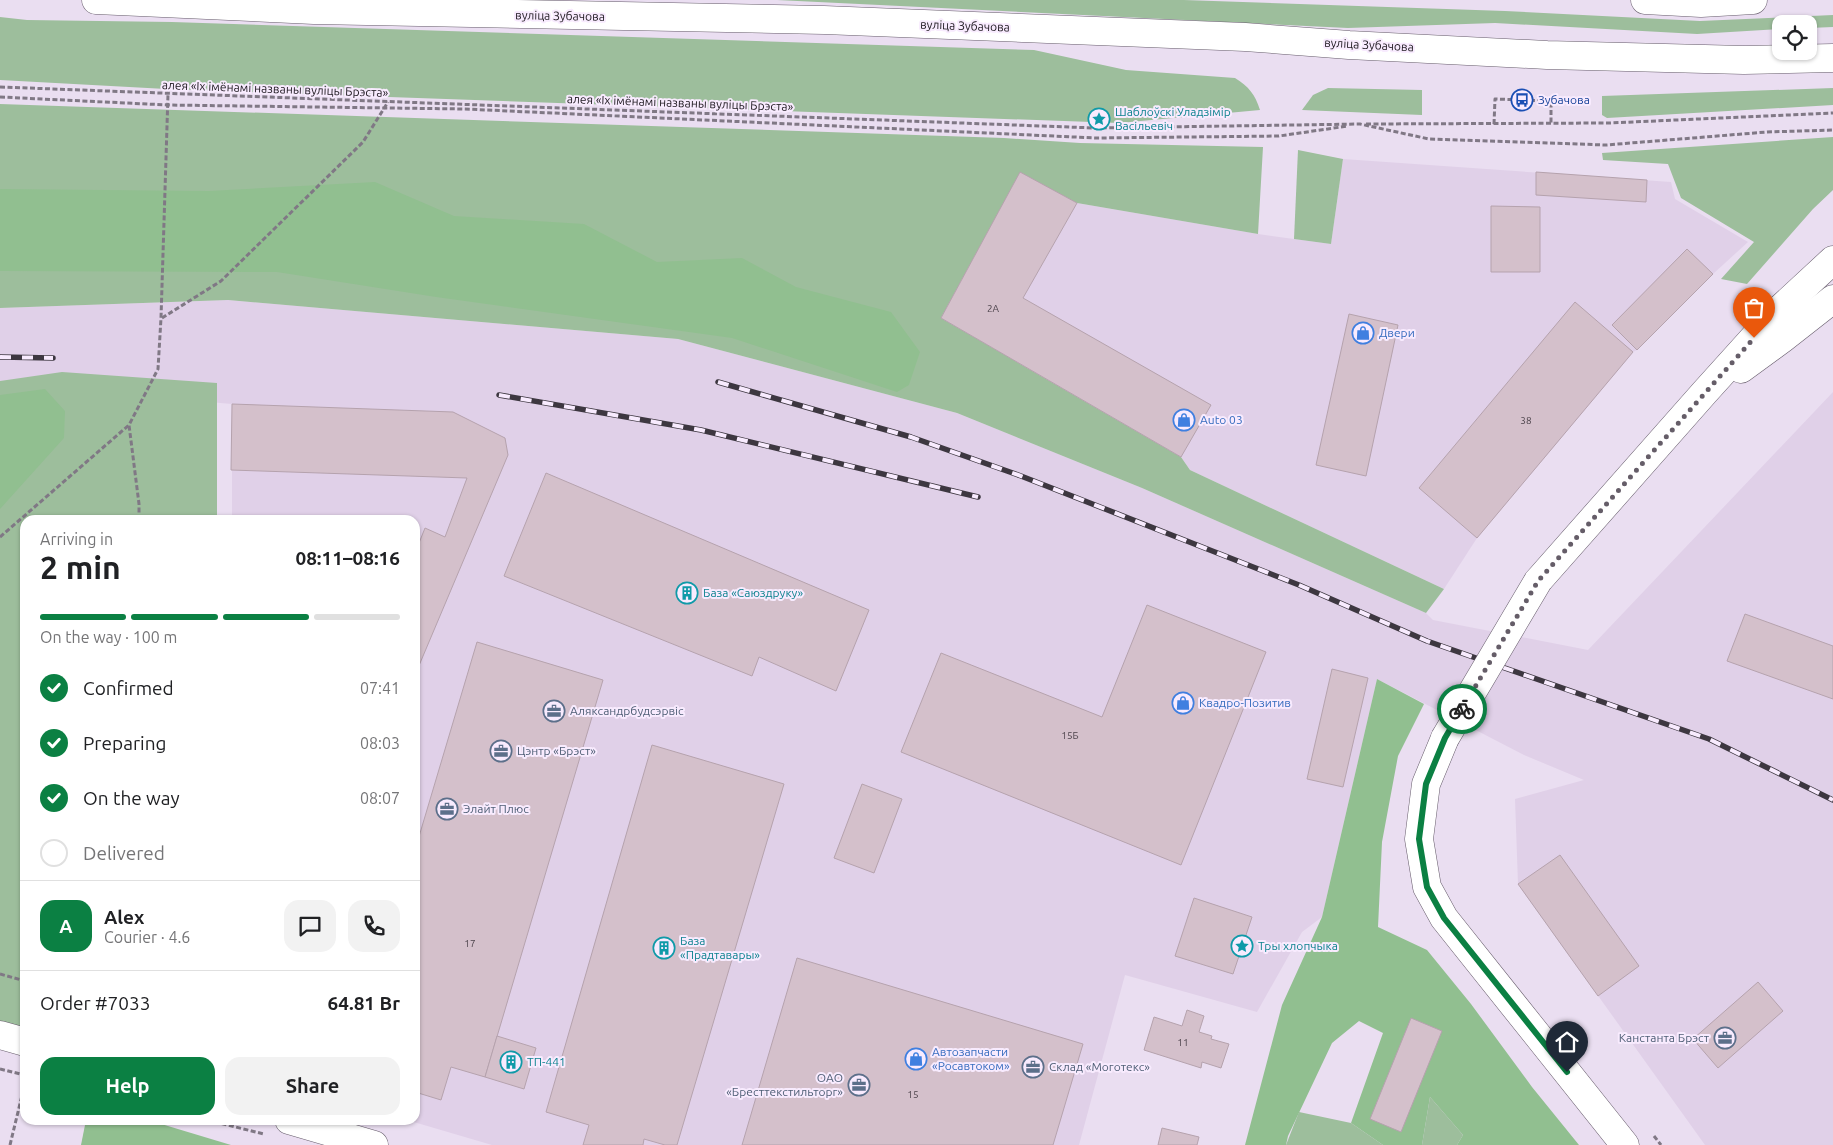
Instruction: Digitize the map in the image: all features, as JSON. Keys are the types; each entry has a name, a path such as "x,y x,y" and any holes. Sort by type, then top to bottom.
{"main road":[{"name":"вуліца Зубачова","path":"96,0 314,10 824,20 1245,36 1547,55 1744,60 1833,58"},
{"path":"1645,0 1701,3 1753,0"},
{"path":"1625,1145 1444,918 1427,887 1419,839 1426,784 1445,738 1538,581 1779,310 1833,260"},
{"path":"1704,393 1751,362 1833,299"},
{"path":"0,1035 20,1041"},
{"path":"279,1128 374,1145"}],"path":[{"name":"алея «Іх імёнамі названы вуліцы Брэста»","path":"0,87 1095,128 1360,124"},
{"path":"25,515 129,425 158,369 168,94"},
{"path":"0,97 168,105 465,109 1096,138 1279,136 1360,124 1609,123 1833,114"},
{"path":"1494,124 1495,100 1551,101 1551,124"},
{"path":"161,318 222,280 363,142 388,102"},
{"path":"1360,124 1429,139 1606,144 1767,132 1833,130"},
{"path":"129,425 139,515"},
{"path":"0,537 20,520"},
{"path":"0,974 20,980"},
{"path":"0,1069 20,1074"},
{"path":"10,1145 20,1103"},
{"path":"252,1125 279,1128"}],"shaded area":[{"path":"1343,159 1671,182 1675,199 1748,242 1633,352 1477,538 1444,589 1190,470 1181,457 941,318 1020,172 1077,203 1258,234 1331,244"},
{"path":"228,300 678,339 957,413 1142,488 1426,613 1433,620 1588,650 1833,392 1833,1145 1705,1145 1518,884 1515,799 1584,780 1524,755 1377,679 1322,917 1302,932 1257,1012 1125,975 1079,1145 492,1145 420,1124 420,515 232,515 232,404 71,390 0,395 0,308"}],"green space":[{"path":"777,0 1184,0 1505,11 1700,21 1772,18 1772,30 1697,34 1495,23 1348,28"},
{"path":"1833,15 1833,27 1817,28 1817,16"},
{"path":"0,17 27,20 172,22 1034,50 1126,70 1235,78 1251,91 1260,110 1119,123 166,89 0,80"},
{"path":"1328,88 1422,90 1422,115 1302,110 1313,95"},
{"path":"1833,88 1833,105 1607,118 1602,115 1602,96"},
{"path":"0,104 1004,138 1080,143 1263,147 1258,234 1077,203 1020,173 941,318 1181,457 1190,470 1444,589 1426,613 1142,488 957,413 678,339 228,300 0,308"},
{"path":"1833,137 1833,190 1813,209 1747,284 1721,279 1754,242 1681,198 1668,164 1603,160 1602,153"},
{"path":"1298,150 1343,159 1331,244 1294,239"},
{"path":"375,182 454,216 584,224 657,262 742,258 796,287 891,312 920,352 909,385 897,392 732,338 436,297 277,272 0,271 0,189 209,191"},
{"path":"62,372 217,383 217,515 20,515 20,1028 0,1022 0,381"},
{"path":"45,389 65,411 64,438 0,509 0,395"},
{"path":"1377,679 1424,704 1398,756 1382,842 1378,927 1427,950 1471,1004 1532,1087 1579,1145 1457,1145 1463,1135 1430,1097 1422,1145 1383,1145 1351,1123 1383,1033 1359,1021 1332,1043 1288,1136 1286,1145 1245,1145 1282,1005 1322,917"},
{"path":"1430,1097 1463,1135 1457,1145 1422,1145"},
{"path":"1299,1112 1351,1123 1383,1145 1286,1145"},
{"path":"85,1125 165,1125 231,1145 81,1145"}],"building":[{"path":"1020,172 1077,203 1023,298 1211,405 1181,457 941,318"},
{"path":"1536,172 1647,180 1646,202 1536,195"},
{"path":"1491,206 1540,207 1540,272 1491,272"},
{"path":"1687,249 1713,274 1637,350 1612,325"},
{"path":"1575,302 1633,352 1477,538 1419,488"},
{"path":"1349,314 1398,325 1366,476 1316,465"},
{"path":"232,404 453,412 505,438 508,455 420,663 420,540 425,528 445,537 467,478 231,470"},
{"name":"База «Саюздруку»","path":"546,473 869,610 836,691 759,657 752,676 504,576"},
{"path":"1147,605 1266,652 1181,865 901,752 941,653 1102,717"},
{"path":"1745,614 1833,646 1833,699 1727,661"},
{"path":"477,642 603,680 485,1077 451,1067 441,1100 420,1094 420,833"},
{"path":"1332,669 1368,678 1343,787 1307,779"},
{"name":"База «Прадтавары»","path":"652,745 784,784 677,1145 665,1145 644,1139 643,1145 583,1145 589,1125 546,1112"},
{"path":"862,784 902,799 874,873 834,858"},
{"path":"1560,855 1639,966 1598,996 1518,884"},
{"path":"1194,898 1252,917 1233,974 1175,956"},
{"path":"797,958 1083,1044 1053,1145 742,1145"},
{"path":"1758,982 1783,1011 1718,1068 1693,1039"},
{"path":"1187,1010 1204,1016 1199,1032 1212,1036 1211,1039 1229,1044 1221,1068 1202,1062 1201,1068 1144,1050 1154,1017 1182,1026"},
{"path":"1411,1018 1442,1031 1401,1132 1370,1119"},
{"name":"ТП-441","path":"497,1036 536,1048 524,1089 485,1077"},
{"path":"1162,1128 1199,1137 1197,1145 1158,1145"}],"railway":[{"path":"0,357 53,358"},
{"path":"718,382 911,437 1021,476 1299,585 1427,641 1709,739 1833,800"},
{"path":"499,395 701,430 978,497"}],"way so far":[{"path":"1462,709 1538,581 1754,338"}],"place":[{"name":"Зубачова","path":"1522,100"},
{"name":"Шаблоўскі Уладзімір Васільевіч","path":"1099,119"},
{"name":"Двери","path":"1363,333"},
{"name":"Auto 03","path":"1184,420"},
{"name":"База «Саюздруку»","path":"687,593"},
{"name":"Квадро-Позитив","path":"1183,703"},
{"name":"Аляксандрбудсэрвіс","path":"554,711"},
{"name":"Цэнтр «Брэст»","path":"501,751"},
{"name":"Элайт Плюс","path":"447,809"},
{"name":"Тры хлопчыка","path":"1242,946"},
{"name":"База «Прадтавары»","path":"664,948"},
{"name":"Канстанта Брэст","path":"1725,1038"},
{"name":"Автозапчасти «Росавтоком»","path":"916,1059"},
{"name":"ТП-441","path":"511,1062"},
{"name":"Склад «Моготекс»","path":"1033,1067"},
{"name":"ОАО «Бресттекстильторг»","path":"859,1085"}],"route":[{"path":"1462,709 1445,738 1426,784 1419,839 1427,887 1444,918 1567,1072"}]}
